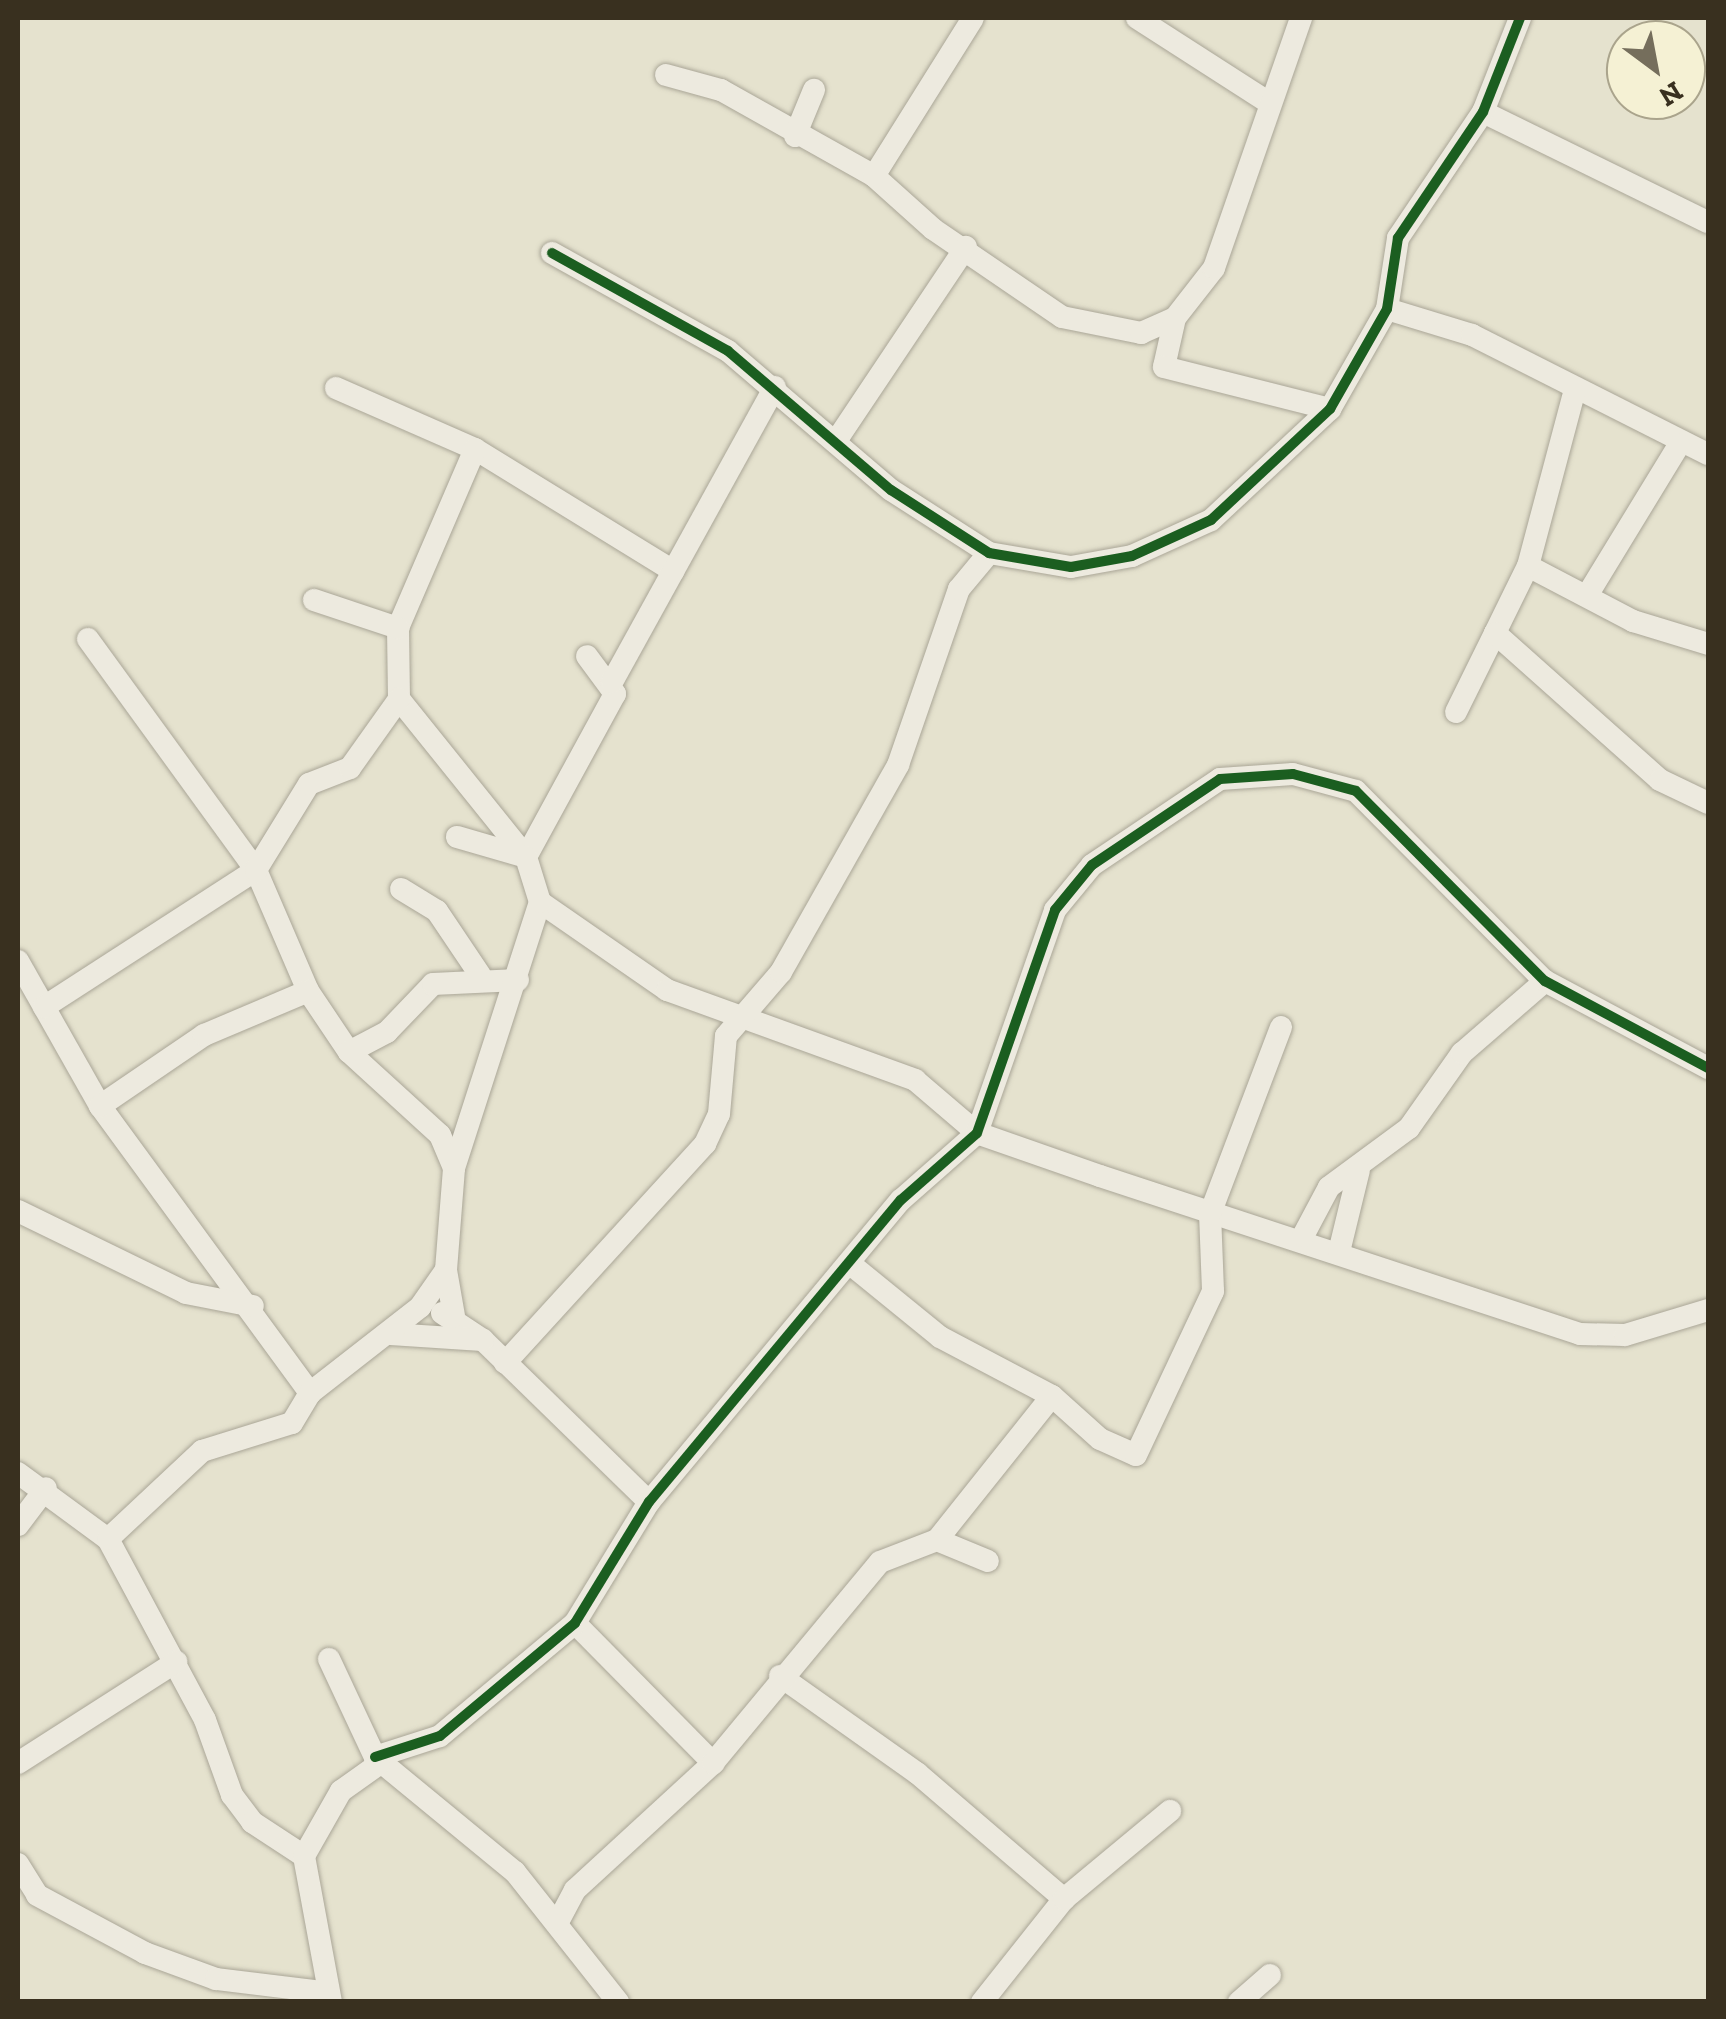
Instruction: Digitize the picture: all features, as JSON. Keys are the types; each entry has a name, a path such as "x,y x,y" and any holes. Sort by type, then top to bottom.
{"street":[{"path":"874,176 973,18"},
{"path":"1137,18 1268,102"},
{"path":"1301,18 1268,102 1214,268 1174,318 1164,367 1330,409"},
{"path":"552,253 775,387 838,438 891,490 989,554 1071,567 1132,556 1211,520 1330,409 1387,309 1398,238 1483,112 1520,18"},
{"path":"666,74 722,90 795,136 874,176 1062,317 1140,333 1174,318"},
{"path":"795,136 814,90"},
{"path":"1483,112 1708,222"},
{"path":"838,438 966,247"},
{"path":"1387,309 1472,335 1574,392 1616,401 1679,445 1708,454"},
{"path":"526,857 612,705 612,682 775,387"},
{"path":"336,388 474,449 673,571"},
{"path":"1456,712 1528,566 1574,392"},
{"path":"1588,594 1679,445"},
{"path":"44,1007 256,870 310,784 350,768 399,698 398,628 474,449"},
{"path":"504,1363 705,1144 719,1114 726,1036 781,972 898,765 959,589 989,554"},
{"path":"1528,566 1588,594 1632,621 1708,644"},
{"path":"314,600 398,628"},
{"path":"1495,633 1660,780 1708,803"},
{"path":"88,639 256,870 308,990 349,1052 440,1135 454,1168"},
{"path":"588,656 612,682"},
{"path":"399,698 526,857 540,902 518,980 464,1125 454,1168 446,1270 454,1316"},
{"path":"375,1757 440,1736 575,1623 650,1502 938,1162 977,1133 1055,910 1092,865 1220,779 1293,774 1356,790 1545,981 1708,1068"},
{"path":"457,837 526,857"},
{"path":"401,890 438,911 480,975"},
{"path":"540,902 667,990 915,1080 977,1133 1210,1214 1303,1236 1580,1334 1625,1335 1708,1310"},
{"path":"20,971 100,1106 253,1306 310,1393"},
{"path":"349,1052 387,1032 433,984 480,975 518,980"},
{"path":"1303,1236 1328,1187 1359,1170 1409,1128 1462,1053 1545,981"},
{"path":"100,1106 204,1035 308,990"},
{"path":"849,1263 940,1337 1052,1396 1100,1439 1136,1456 1213,1291 1210,1214 1280,1027"},
{"path":"440,1135 464,1125"},
{"path":"1340,1252 1359,1170"},
{"path":"18,1211 186,1292 253,1306"},
{"path":"108,1539 202,1451 261,1440 292,1423 310,1393 420,1307 446,1270"},
{"path":"420,1307 454,1316 650,1502"},
{"path":"390,1334 482,1340"},
{"path":"559,1920 575,1890 713,1762 780,1676 880,1562 938,1540 1052,1396"},
{"path":"18,1474 46,1488 108,1539 176,1662 232,1795 252,1822 304,1856"},
{"path":"18,1525 46,1488"},
{"path":"938,1540 988,1560"},
{"path":"575,1623 713,1762"},
{"path":"18,1864 52,1904 145,1954 216,1979 327,1997 304,1856 342,1791 379,1764 329,1659"},
{"path":"18,1764 176,1662"},
{"path":"780,1676 916,1773 1064,1898"},
{"path":"375,1757 559,1920 588,1971 618,2002"},
{"path":"982,2002 1064,1898 1170,1811"},
{"path":"1239,2002 1270,1975"}],"cycle path":[{"path":"552,253 728,351 891,490 989,553 1071,567 1132,556 1211,520 1330,409 1387,309 1398,238 1483,112 1520,18"},
{"path":"375,1757 440,1736 575,1623 649,1502 901,1200 977,1133 1055,910 1092,865 1220,779 1293,774 1356,791 1545,981 1708,1068"}]}
